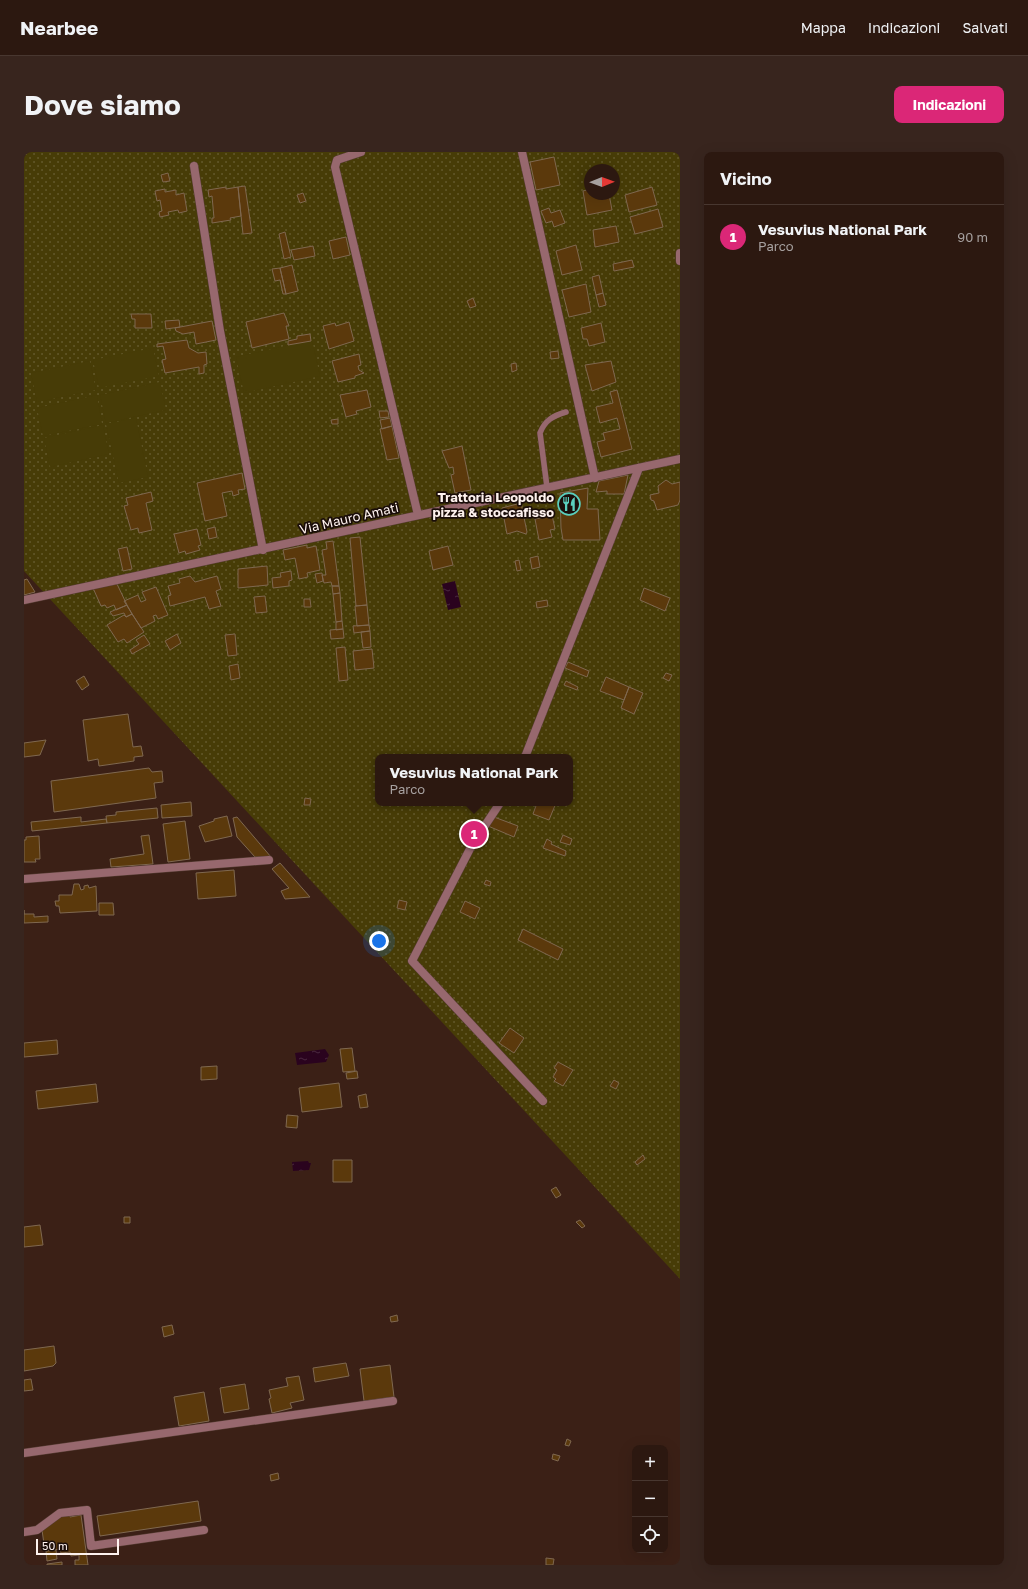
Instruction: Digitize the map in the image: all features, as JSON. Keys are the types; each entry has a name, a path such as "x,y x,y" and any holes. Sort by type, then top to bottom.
{"street":[{"path":"361,152 337,160 335,167 418,515"},
{"path":"522,152 594,478"},
{"path":"194,166 220,331 263,550"},
{"path":"680,253 680,261"},
{"name":"Via Mauro Amati","path":"24,600 263,550 680,459"},
{"path":"527,754 639,468"},
{"path":"498,806 472,845 412,961 543,1101"},
{"path":"24,879 269,860"},
{"path":"24,1453 393,1401"},
{"path":"24,1532 37,1530 60,1513 86,1510 91,1546 204,1530"}],"lane":[{"path":"547,488 540,433 548,420 566,412"}],"shaded area":[{"path":"24,152 680,152 680,1279 24,571"},
{"path":"312,340 320,376 244,393 236,357"},
{"path":"153,348 159,376 99,388 93,360"},
{"path":"90,361 96,390 37,402 31,373"},
{"path":"160,382 166,410 106,423 100,395"},
{"path":"97,395 102,424 43,436 37,408"},
{"path":"136,418 148,477 119,483 106,424"},
{"path":"103,425 109,454 50,467 44,438"}],"water":[{"path":"455,581 461,607 448,610 442,584"},
{"path":"325,1049 329,1055 326,1062 297,1065 295,1053"},
{"path":"308,1161 311,1163 309,1170 293,1171 292,1162"}],"building":[{"path":"554,157 560,185 536,190 530,162"},
{"path":"168,173 170,181 163,182 161,175"},
{"path":"245,186 252,233 243,234 238,187"},
{"path":"226,187 226,189 238,187 241,216 230,218 231,220 212,223 212,218 214,218 212,196 209,197 208,190"},
{"path":"652,187 657,205 629,212 625,195"},
{"path":"165,189 165,192 176,190 176,195 184,193 187,211 179,213 178,210 168,212 169,215 160,217 159,212 162,211 160,200 157,201 155,191"},
{"path":"303,193 306,201 300,203 297,195"},
{"path":"584,200 610,200 612,210 587,215"},
{"path":"549,208 551,213 560,210 565,223 554,227 552,221 546,223 541,211"},
{"path":"658,209 663,227 635,234 630,217"},
{"path":"616,226 619,242 595,247 593,230"},
{"path":"285,232 291,257 284,259 279,234"},
{"path":"346,237 350,255 333,259 329,241"},
{"path":"576,245 582,270 562,275 556,251"},
{"path":"313,246 315,256 294,260 291,250"},
{"path":"632,260 634,267 614,271 613,264"},
{"path":"292,265 298,291 286,294 280,268"},
{"path":"280,268 286,294 283,294 280,280 275,281 272,269"},
{"path":"599,275 603,293 596,295 592,277"},
{"path":"586,284 591,312 569,317 562,290"},
{"path":"603,293 606,305 599,307 596,295"},
{"path":"473,298 476,306 470,308 467,301"},
{"path":"284,313 289,326 286,326 289,339 252,348 246,322"},
{"path":"131,314 151,314 152,328 135,328 135,319 132,319"},
{"path":"179,320 180,327 166,329 165,321"},
{"path":"212,321 216,340 196,344 194,332 183,334 176,331 175,328"},
{"path":"349,322 354,341 329,349 323,326 335,323 336,326"},
{"path":"601,323 605,342 589,346 587,339 583,339 581,328"},
{"path":"310,334 311,341 288,345 288,341 297,339 297,336"},
{"path":"187,340 189,348 198,353 206,352 207,364 204,365 204,373 199,374 199,367 165,373 162,360 166,359 163,346 157,347 157,344"},
{"path":"558,351 559,358 551,359 550,352"},
{"path":"359,354 361,365 358,366 359,370 364,373 355,376 355,378 338,382 332,361"},
{"path":"611,361 616,382 592,391 585,365"},
{"path":"516,363 517,370 512,372 511,364"},
{"path":"367,390 371,407 356,411 357,414 346,417 340,395"},
{"path":"617,390 632,449 601,457 597,442 605,440 603,433 620,429 617,418 600,423 596,407 613,403 610,392"},
{"path":"379,411 388,411 389,417 380,418"},
{"path":"390,418 392,426 382,429 380,420"},
{"path":"338,419 338,424 332,424 331,420"},
{"path":"392,426 399,458 387,460 380,429"},
{"path":"462,446 471,490 455,493 451,475 454,474 453,467 449,468 442,451"},
{"path":"242,473 245,489 238,490 239,494 233,496 232,491 222,493 227,516 205,521 197,483"},
{"path":"628,475 624,494 607,494 607,491 596,492 599,481"},
{"path":"666,480 672,484 680,482 680,500 678,505 657,510 654,501 651,500 650,495 659,493 658,486"},
{"path":"588,488 587,509 598,509 600,540 563,540 561,528 560,493"},
{"path":"151,492 153,501 146,503 152,530 139,533 138,528 131,530 124,506 128,505 126,498"},
{"path":"521,503 527,532 526,534 517,531 507,534 502,508"},
{"path":"551,510 555,529 550,530 552,537 539,540 535,519 545,517 544,511"},
{"path":"215,527 217,537 209,539 207,529"},
{"path":"197,529 201,545 198,546 200,550 186,554 185,551 179,553 174,534"},
{"path":"360,537 367,605 356,606 350,538"},
{"path":"333,541 339,586 332,586 331,582 324,583 322,575 326,575 322,550 327,549 326,542"},
{"path":"307,545 307,548 316,546 320,570 307,573 308,577 299,579 295,558 285,560 283,550"},
{"path":"448,546 453,565 433,570 429,551"},
{"path":"127,547 132,569 123,571 118,549"},
{"path":"538,556 540,567 532,569 530,558"},
{"path":"519,560 521,570 517,571 515,561"},
{"path":"267,566 268,585 238,588 238,569"},
{"path":"291,571 292,580 289,581 289,586 273,588 272,578 281,577 280,573"},
{"path":"322,573 323,581 317,583 315,574"},
{"path":"190,576 195,582 217,576 221,589 216,591 221,606 209,609 205,597 170,606 168,596 171,595 168,586 180,583 179,579"},
{"path":"27,579 35,592 24,595 24,580"},
{"path":"117,584 127,605 116,610 114,605 107,608 105,605 101,606 93,588"},
{"path":"332,586 339,586 340,593 333,594"},
{"path":"156,587 168,615 158,619 156,615 153,616 155,621 141,628 124,601 138,595 141,602 146,600 142,592"},
{"path":"644,588 670,598 665,611 640,600"},
{"path":"340,593 342,621 336,622 333,594"},
{"path":"265,596 267,612 256,613 254,597"},
{"path":"304,599 310,599 311,607 304,607"},
{"path":"547,600 548,606 537,608 536,602"},
{"path":"127,605 132,614 126,617 124,613 113,616 110,612"},
{"path":"367,605 369,625 357,626 355,606"},
{"path":"132,614 144,632 127,643 124,639 118,642 107,625 124,615 126,617"},
{"path":"342,621 343,629 336,630 336,622"},
{"path":"369,625 370,631 354,633 353,626"},
{"path":"343,629 344,638 331,639 330,630"},
{"path":"370,631 371,647 363,648 361,632"},
{"path":"177,634 181,643 170,650 165,641"},
{"path":"235,634 237,655 228,656 225,635"},
{"path":"144,635 150,644 132,654 130,650 139,644 136,640"},
{"path":"345,647 348,680 339,681 336,648"},
{"path":"372,649 374,668 355,670 353,651"},
{"path":"568,662 589,671 587,677 565,668"},
{"path":"238,664 240,678 231,680 229,666"},
{"path":"666,673 672,675 669,681 663,678"},
{"path":"84,676 89,685 82,690 76,681"},
{"path":"606,677 629,687 624,700 600,691"},
{"path":"566,681 578,687 577,690 564,685"},
{"path":"629,687 643,693 634,714 621,708"},
{"path":"128,714 133,747 141,746 143,756 134,757 134,761 99,766 98,759 88,761 83,720"},
{"path":"46,740 40,755 24,757 24,743"},
{"path":"149,768 152,772 162,771 163,782 154,783 156,798 54,812 51,781"},
{"path":"305,798 311,799 310,805 304,805"},
{"path":"191,802 192,816 162,818 161,805"},
{"path":"536,806 555,806 549,820 533,814"},
{"path":"157,808 158,818 107,823 106,816 116,815 116,812"},
{"path":"227,816 232,836 205,842 199,826 214,821 214,819"},
{"path":"81,817 81,822 106,819 107,823 32,831 31,822"},
{"path":"237,817 271,857 255,857 237,837 233,818"},
{"path":"494,817 518,826 514,837 488,826"},
{"path":"185,821 190,859 168,862 163,824"},
{"path":"149,835 153,864 111,867 110,859 144,854 141,836"},
{"path":"563,835 572,839 570,845 560,842"},
{"path":"39,836 40,859 35,859 36,862 24,862 24,840 26,840 26,837"},
{"path":"547,839 552,842 551,844 566,851 565,856 543,848"},
{"path":"280,863 310,897 285,899 281,891 289,888 272,869"},
{"path":"234,870 236,896 198,899 196,873"},
{"path":"486,880 491,882 490,886 484,884"},
{"path":"74,884 79,884 81,890 84,889 84,886 88,885 89,888 96,886 97,911 60,913 59,906 56,906 55,901 59,901 59,895 72,895"},
{"path":"399,900 407,902 405,910 397,908"},
{"path":"465,901 480,908 475,919 460,912"},
{"path":"99,903 113,903 114,915 99,915"},
{"path":"24,914 34,914 34,917 48,916 48,922 24,923"},
{"path":"523,929 563,949 558,960 518,940"},
{"path":"510,1028 524,1038 514,1053 499,1043"},
{"path":"57,1040 58,1054 24,1057 24,1043"},
{"path":"352,1048 355,1071 343,1072 340,1049"},
{"path":"558,1062 573,1070 563,1086 554,1081 556,1079 553,1077 557,1070 554,1068"},
{"path":"217,1066 217,1079 201,1080 201,1067"},
{"path":"357,1071 358,1078 347,1079 346,1073"},
{"path":"614,1080 619,1083 616,1089 610,1086"},
{"path":"339,1083 342,1107 302,1112 299,1088"},
{"path":"96,1084 98,1102 38,1109 36,1091"},
{"path":"366,1094 368,1107 360,1108 358,1096"},
{"path":"287,1115 298,1116 297,1128 286,1127"},
{"path":"643,1155 645,1159 637,1165 635,1162"},
{"path":"333,1160 352,1160 352,1182 333,1182"},
{"path":"556,1187 561,1195 556,1198 551,1190"},
{"path":"124,1217 130,1217 130,1223 124,1223"},
{"path":"580,1220 585,1226 582,1228 576,1222"},
{"path":"40,1225 43,1245 24,1247 24,1227"},
{"path":"397,1315 398,1321 391,1322 390,1317"},
{"path":"172,1325 174,1334 164,1337 162,1327"},
{"path":"54,1346 56,1363 53,1366 24,1371 24,1350"},
{"path":"346,1363 349,1376 315,1382 313,1368"},
{"path":"390,1365 394,1397 364,1401 360,1369"},
{"path":"299,1376 304,1400 290,1403 292,1408 272,1413 269,1390 288,1386 286,1378"},
{"path":"31,1379 33,1390 24,1391 24,1380"},
{"path":"245,1384 249,1409 224,1413 220,1388"},
{"path":"204,1392 209,1421 179,1426 174,1397"},
{"path":"567,1439 571,1441 569,1446 565,1445"},
{"path":"553,1454 560,1456 558,1461 552,1459"},
{"path":"278,1473 279,1479 271,1481 270,1475"},
{"path":"198,1501 201,1521 100,1536 97,1516"},
{"path":"70,1514 70,1517 81,1515 88,1565 75,1565 75,1560 79,1560 79,1555 71,1556 70,1552 61,1553 60,1549 45,1551 42,1530 63,1515"},
{"path":"56,1550 57,1559 47,1561 46,1551"},
{"path":"546,1558 554,1559 553,1565 546,1565"},
{"path":"62,1562 62,1565 47,1565 47,1564"}],"place":[{"name":"Trattoria Leopoldo pizza & stoccafisso","path":"569,504"},
{"name":"Vesuvius National Park","path":"474,834"}]}
